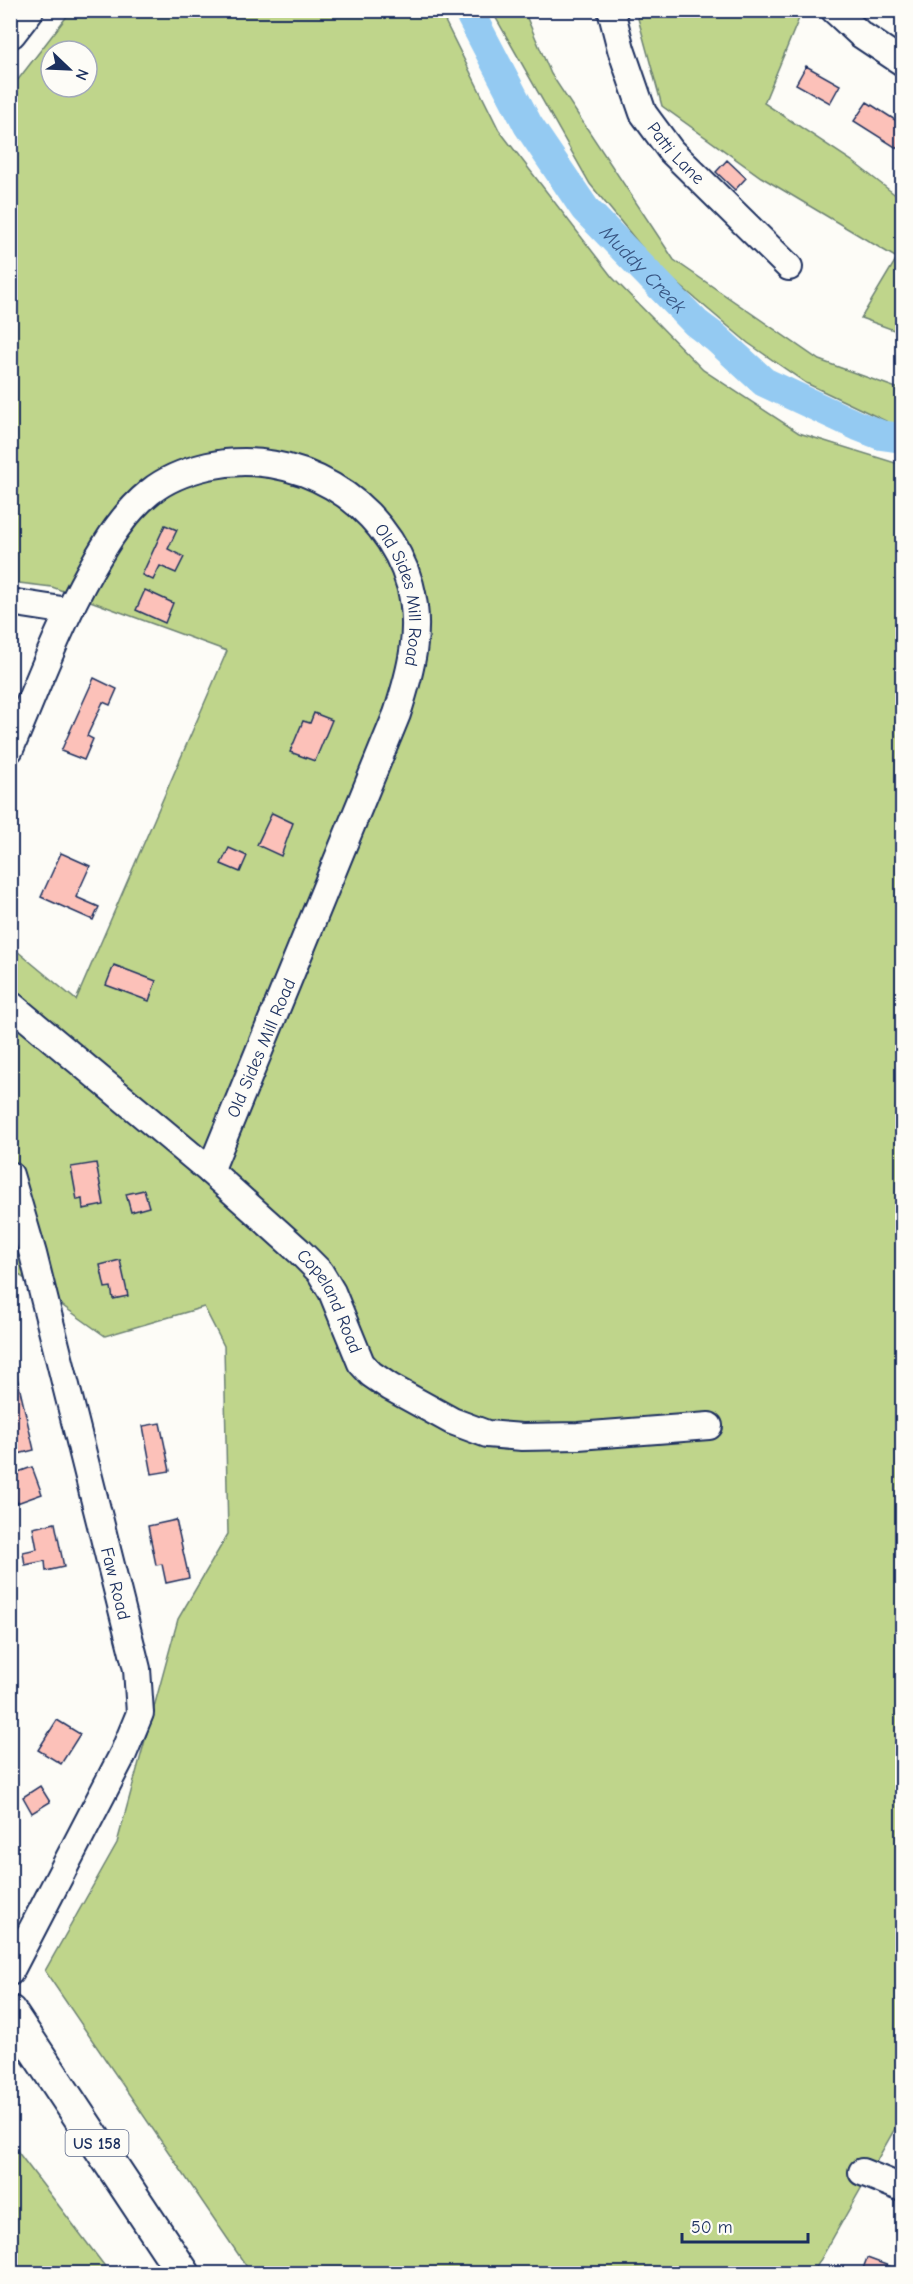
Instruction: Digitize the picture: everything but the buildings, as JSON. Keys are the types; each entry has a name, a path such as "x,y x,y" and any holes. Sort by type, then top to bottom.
{"main road":[{"path":"10,32 27,10"},
{"name":"US 158","path":"10,2012 184,2274"}],"street":[{"name":"Patti Lane","path":"611,10 643,113 671,151 789,267"},
{"path":"834,10 860,34 903,62"},
{"name":"Old Sides Mill Road","path":"10,749 68,611 114,530 151,491 170,478 191,470 222,463 245,461 267,463 297,471 326,482 346,494 364,508 393,544 403,565 415,609 416,640 411,670 398,714 210,1171"},
{"path":"10,602 68,611"},
{"name":"Copeland Road","path":"10,1004 210,1171 320,1272 342,1313 354,1350 361,1363 371,1374 390,1387 452,1421 487,1434 522,1437 578,1436 709,1426"},
{"name":"Faw Road","path":"10,1175 33,1254 137,1669 140,1713 123,1754 10,1972"},
{"path":"862,2172 903,2188"}],"green space":[{"path":"71,11 440,11 499,130 612,277 703,370 799,433 902,465 902,2116 813,2273 251,2273 45,1971 117,1843 178,1619 228,1534 224,1346 204,1307 105,1336 11,1269 11,946 76,1000 227,651 52,587 11,582 10,90 39,52 39,99 99,99 99,39 49,39"},
{"path":"492,11 524,11 551,74 674,260 819,360 902,390 902,426 892,424 806,383 748,343 658,267 590,184"},
{"path":"636,11 802,11 764,103 852,161 902,200 902,333 861,318 897,258 761,177 662,106"},
{"path":"11,2143 110,2273 11,2273"}],"waterway":[{"name":"Muddy Creek","path":"468,10 528,125 585,209 696,323 764,382 858,426 881,435 902,438"}]}
